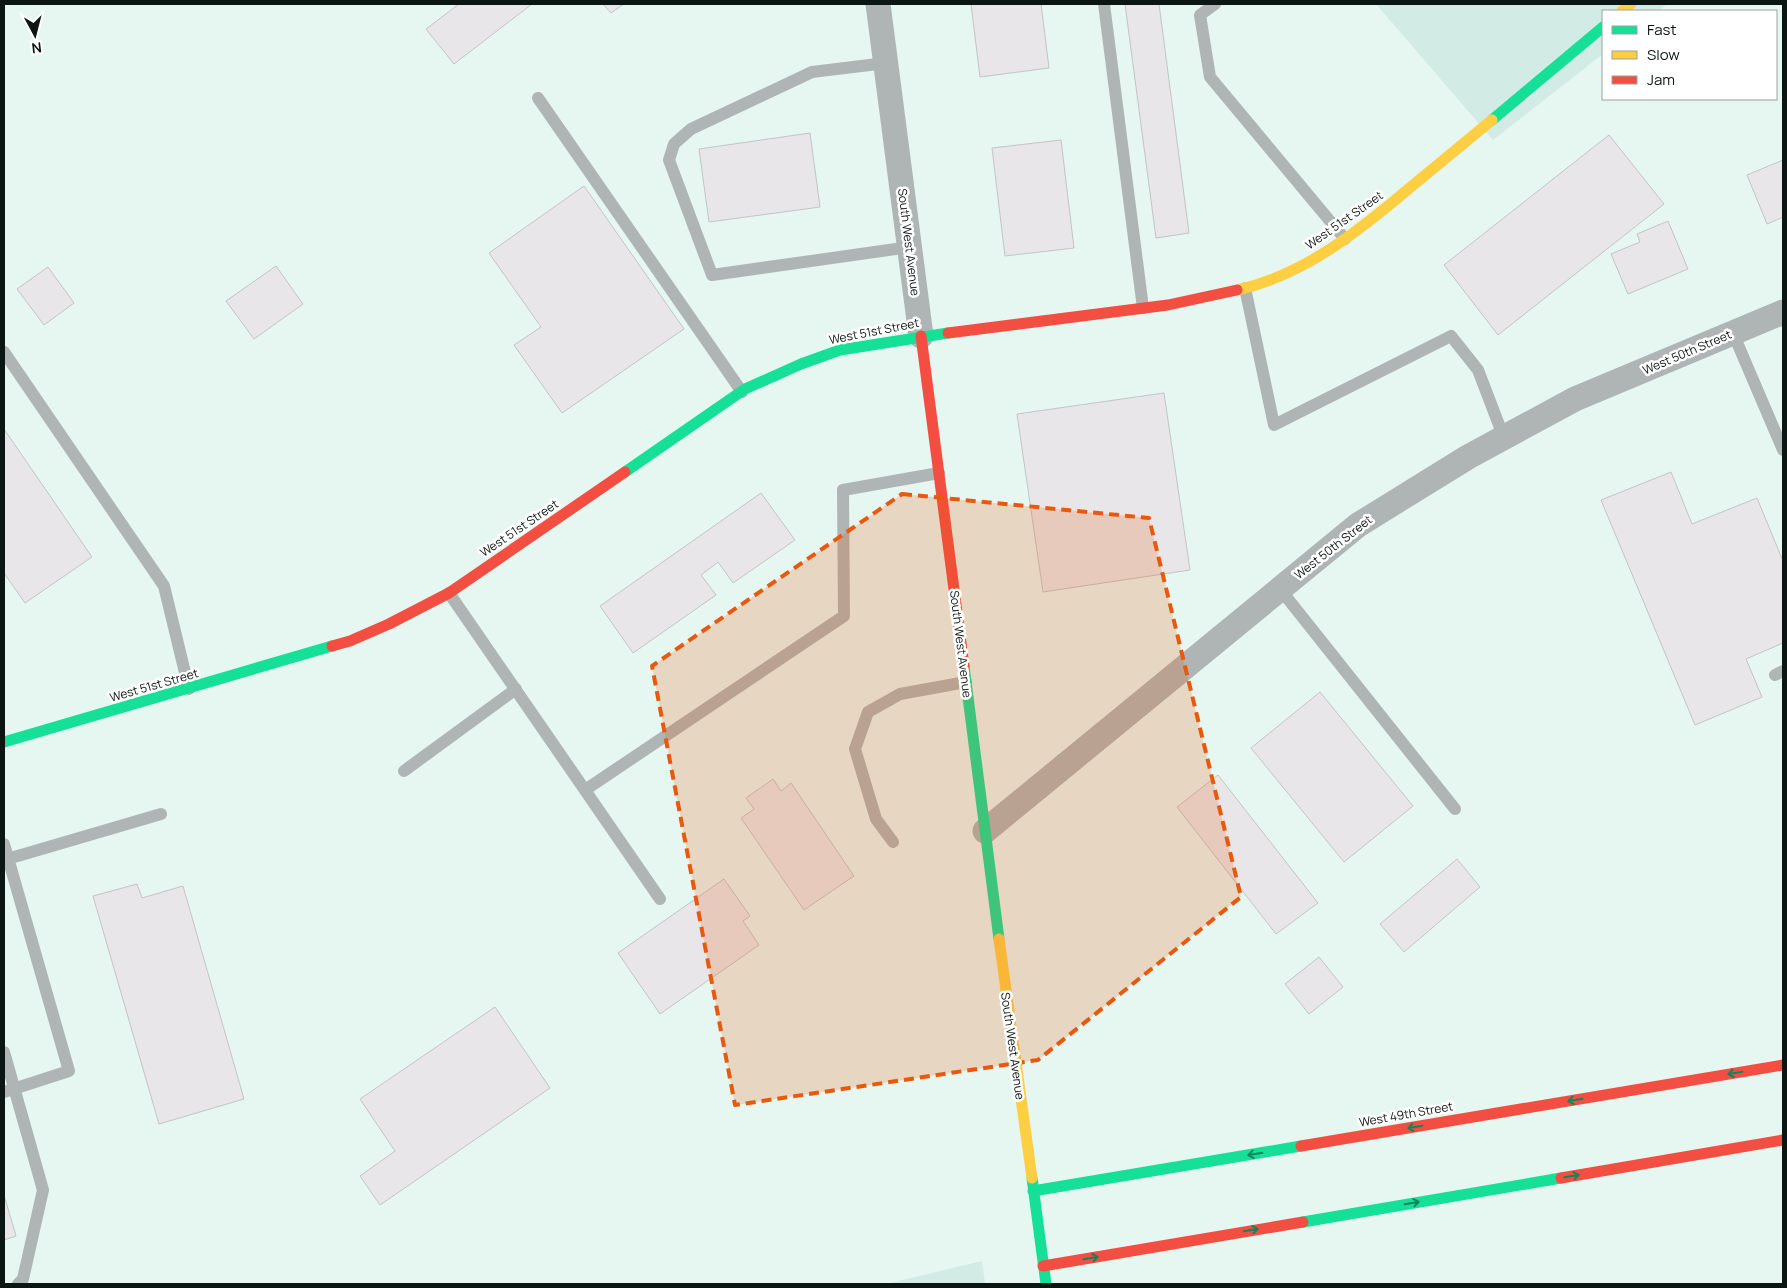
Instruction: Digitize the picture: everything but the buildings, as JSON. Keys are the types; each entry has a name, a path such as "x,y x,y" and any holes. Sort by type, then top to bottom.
{"street":[{"name":"South West Avenue","path":"878,4 985,831 1046,1284"},
{"name":"West 51st Street","path":"4,742 259,669 350,641 389,624 450,593 742,392 800,364 840,350 921,336 1177,303 1258,285 1298,268 1346,239 1377,216 1602,28"},
{"name":"West 50th Street","path":"985,831 1358,525 1468,457 1575,399 1783,312"},
{"name":"West 49th Street","path":"1033,1191 1783,1065"},
{"path":"1043,1266 1783,1140"}],"lane":[{"path":"1104,4 1143,308"},
{"path":"1215,4 1200,15 1210,77 1346,239"},
{"path":"886,63 812,72 691,129 674,144 669,160 712,275 910,247"},
{"path":"538,98 742,392"},
{"path":"1244,288 1274,425 1451,336 1478,370 1504,438"},
{"path":"1733,333 1783,450"},
{"path":"4,352 164,586 189,689"},
{"path":"584,790 844,616 843,490 939,473"},
{"path":"1280,589 1455,809"},
{"path":"450,593 660,899"},
{"path":"893,842 876,820 855,748 868,712 900,694 966,682"},
{"path":"404,771 516,690"},
{"path":"6,860 161,814"},
{"path":"4,844 6,860 69,1071 9,1090"},
{"path":"4,1052 9,1090 43,1190 23,1279 18,1284"}],"highlighted area":[{"path":"902,494 1149,518 1241,897 1038,1060 735,1105 652,666"}],"shaded area":[{"path":"1376,4 1667,4 1659,10 1602,10 1602,55 1493,140"},
{"path":"982,1261 985,1284 886,1284"}],"traffic: fast":[{"path":"1492,120 1602,28"},
{"path":"625,472 745,389 801,364 840,350 948,333"},
{"path":"4,742 332,646"},
{"path":"964,666 999,939"},
{"path":"1033,1191 1301,1146"},
{"path":"1032,1178 1046,1284"},
{"path":"1303,1222 1561,1178"}],"traffic: slow":[{"path":"1623,10 1631,4"},
{"path":"1237,290 1286,274 1330,249 1372,219 1492,120"},
{"path":"999,939 1032,1178"}],"traffic: jam":[{"path":"948,333 1168,305 1237,290"},
{"path":"921,336 964,666"},
{"path":"332,646 350,641 389,624 449,593 625,472"},
{"path":"1301,1146 1783,1065"},
{"path":"1561,1178 1783,1140"},
{"path":"1043,1266 1303,1222"}]}
